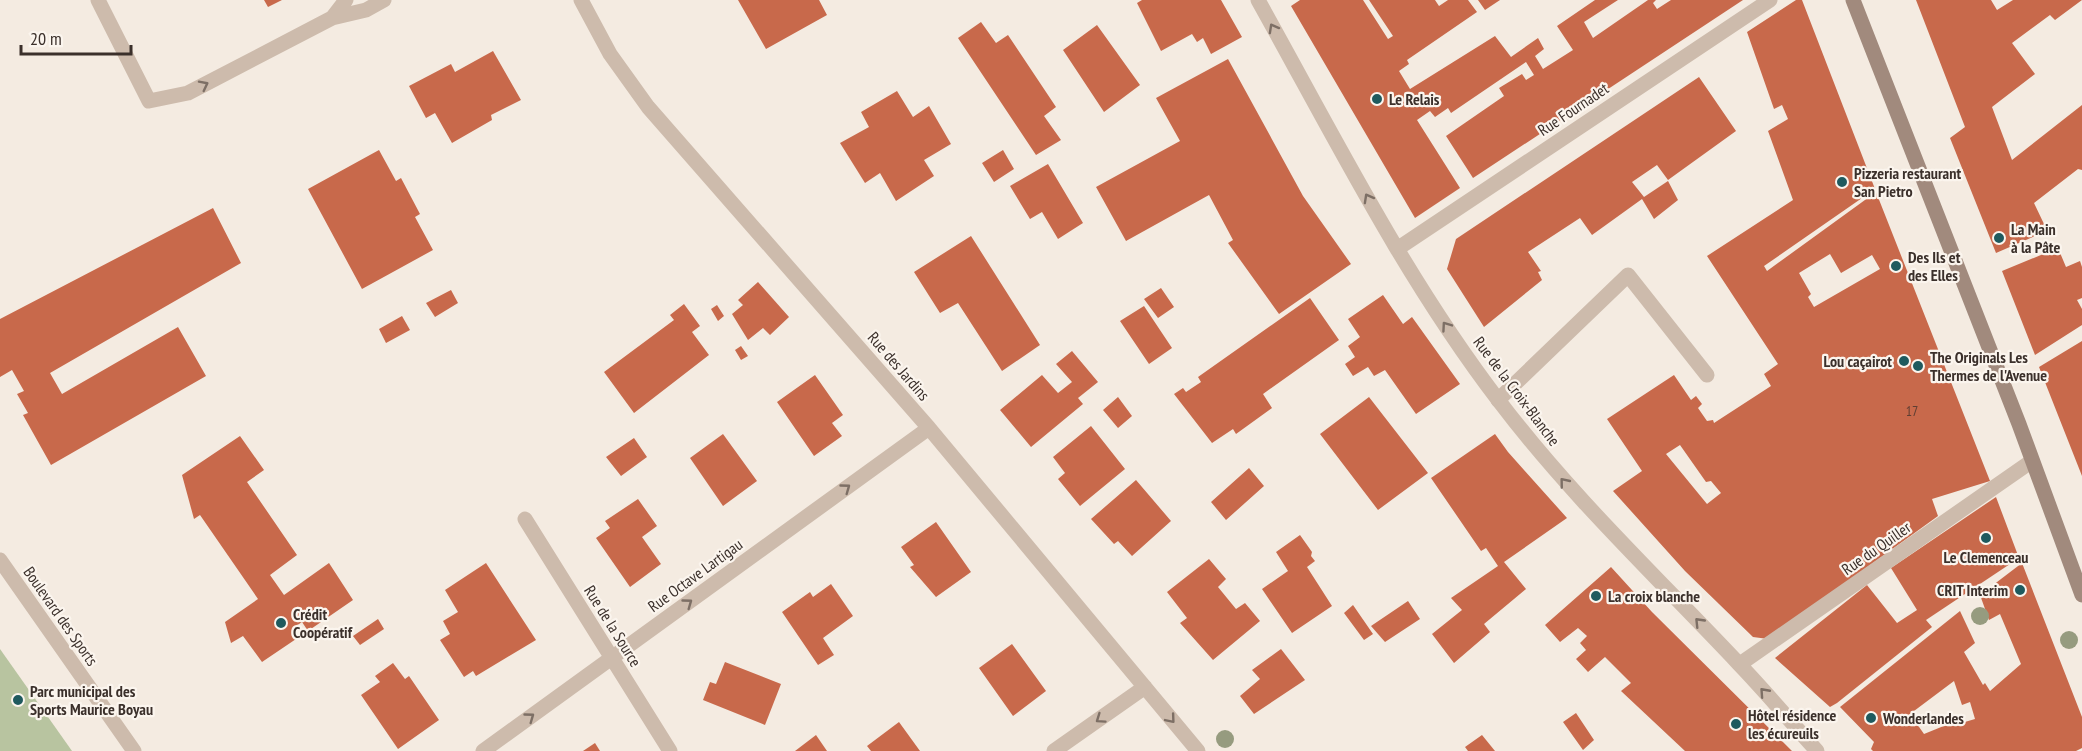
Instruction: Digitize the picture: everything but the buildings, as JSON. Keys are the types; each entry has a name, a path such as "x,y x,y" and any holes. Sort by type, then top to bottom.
{"main road":[{"path":"1853,0 2082,595"}],"street":[{"path":"98,0 149,101 188,93 332,18 366,10 384,0"},
{"path":"332,18 346,0"},
{"name":"Rue des Jardins","path":"582,0 610,54 648,107 929,428 1198,751"},
{"name":"Rue de la Croix-Blanche","path":"1258,0 1397,249 1424,293 1498,400 1570,489 1740,664 1817,751"},
{"name":"Rue Fournadet","path":"1397,249 1770,0"},
{"path":"1498,400 1628,276 1707,375"},
{"name":"Rue Octave Lartigau","path":"483,751 929,428"},
{"name":"Rue du Quiller","path":"1740,664 2032,461"},
{"name":"Rue de la Source","path":"525,519 670,751"},
{"name":"Boulevard des Sports","path":"0,561 134,751"},
{"path":"1054,751 1145,687"}],"green space":[{"name":"Parc municipal des Sports Maurice Boyau","path":"0,649 72,751 0,751"}],"place":[{"name":"Le Relais","path":"1377,99"},
{"name":"Pizzeria restaurant San Pietro","path":"1842,182"},
{"name":"La Main à la Pâte","path":"1999,238"},
{"name":"Des Ils et des Elles","path":"1896,266"},
{"name":"Lou caçairot","path":"1904,361"},
{"name":"The Originals Les Thermes de l'Avenue","path":"1918,366"},
{"name":"Le Clemenceau","path":"1986,538"},
{"name":"CRIT Interim","path":"2020,590"},
{"name":"La croix blanche","path":"1596,596"},
{"name":"Crédit Coopératif","path":"281,623"},
{"name":"Parc municipal des Sports Maurice Boyau","path":"18,700"},
{"name":"Wonderlandes","path":"1871,718"},
{"name":"Hôtel résidence les écureuils","path":"1736,724"}]}
